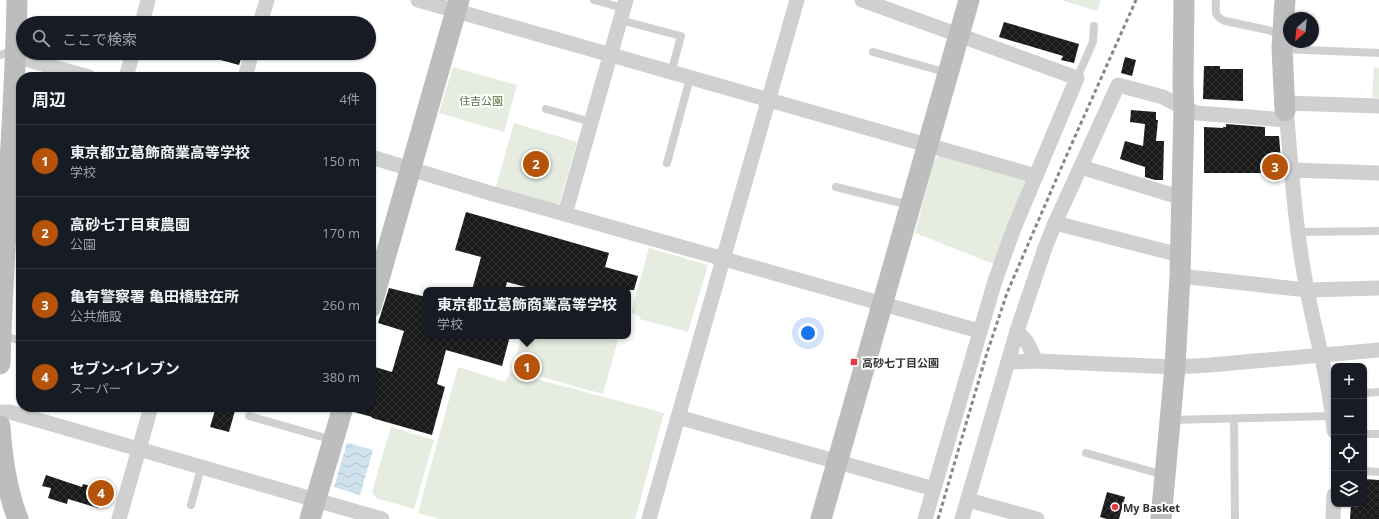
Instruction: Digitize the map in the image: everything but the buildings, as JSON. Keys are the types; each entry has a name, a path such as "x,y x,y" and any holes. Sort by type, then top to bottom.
{"street":[{"path":"0,364 0,330 8,226 11,54 18,0"},
{"path":"144,16 148,0"},
{"path":"262,16 267,0"},
{"path":"418,0 458,6 671,73 1036,176"},
{"path":"649,519 797,0"},
{"path":"862,0 1077,78 1002,261 979,331 925,519"},
{"path":"822,519 969,0"},
{"path":"1161,519 1175,367 1180,276 1184,108 1184,0"},
{"path":"1285,0 1282,42 1286,112 1298,232 1307,290 1331,389"},
{"path":"376,289 458,6"},
{"path":"565,214 623,9"},
{"path":"29,60 71,72"},
{"path":"127,72 131,60"},
{"path":"246,72 250,60"},
{"path":"962,519 1017,331 1045,248 1118,85 1163,97 1197,113 1286,112 1379,106"},
{"path":"376,159 565,214 979,331"},
{"path":"1081,167 1182,198"},
{"path":"1292,170 1379,173"},
{"path":"1055,223 1180,256"},
{"path":"1180,276 1307,290 1379,288"},
{"path":"1017,331 1027,342 1036,362"},
{"path":"1008,362 1175,367 1379,350"},
{"path":"0,412 10,412 382,519"},
{"path":"119,519 150,412"},
{"path":"310,519 342,412"},
{"path":"678,417 934,489"},
{"path":"0,426 4,465 18,519"},
{"path":"968,500 1037,519"},
{"path":"1333,519 1334,507"}],"lane":[{"path":"594,0 623,9 681,36 671,73"},
{"path":"1216,0 1216,15 1219,18 1225,21 1268,30 1282,42 1379,53"},
{"path":"1077,78 1093,42 1094,26"},
{"path":"873,52 948,73"},
{"path":"667,163 690,78"},
{"path":"546,109 591,122"},
{"path":"836,187 910,206"},
{"path":"1298,232 1379,231"},
{"path":"0,330 16,338"},
{"path":"1367,392 1379,392"},
{"path":"249,416 334,440"},
{"path":"1234,419 1235,519"},
{"path":"1170,420 1234,419 1331,423"},
{"path":"1367,434 1379,434"},
{"path":"1086,453 1165,475"},
{"path":"191,505 201,468"},
{"path":"1367,471 1379,472"}],"green space":[{"path":"1061,0 1101,0 1097,11"},
{"name":"住吉公園","path":"453,67 517,85 504,132 439,113"},
{"path":"1374,67 1379,68 1379,98 1372,97"},
{"path":"514,123 577,142 559,205 496,187"},
{"path":"941,154 1025,178 1027,182 996,265 915,233 934,160"},
{"path":"649,248 708,265 688,332 640,319 640,316 631,313"},
{"path":"521,339 618,340 603,394 513,369"},
{"path":"458,367 505,382 510,372 664,413 635,519 439,519 418,513"},
{"path":"391,427 434,440 414,509 376,498 372,492"}],"water":[{"path":"347,443 373,450 360,495 334,487"}],"railway":[{"path":"938,519 986,356 1007,293 1136,0"}],"place":[{"name":"高砂七丁目東農園","path":"536,164"},
{"name":"亀有警察署 亀田橋駐在所","path":"1275,167"},
{"name":"高砂七丁目公園","path":"854,362"},
{"name":"東京都立葛飾商業高等学校","path":"527,367"},
{"name":"セブン-イレブン","path":"101,493"},
{"name":"My Basket","path":"1115,507"}]}
